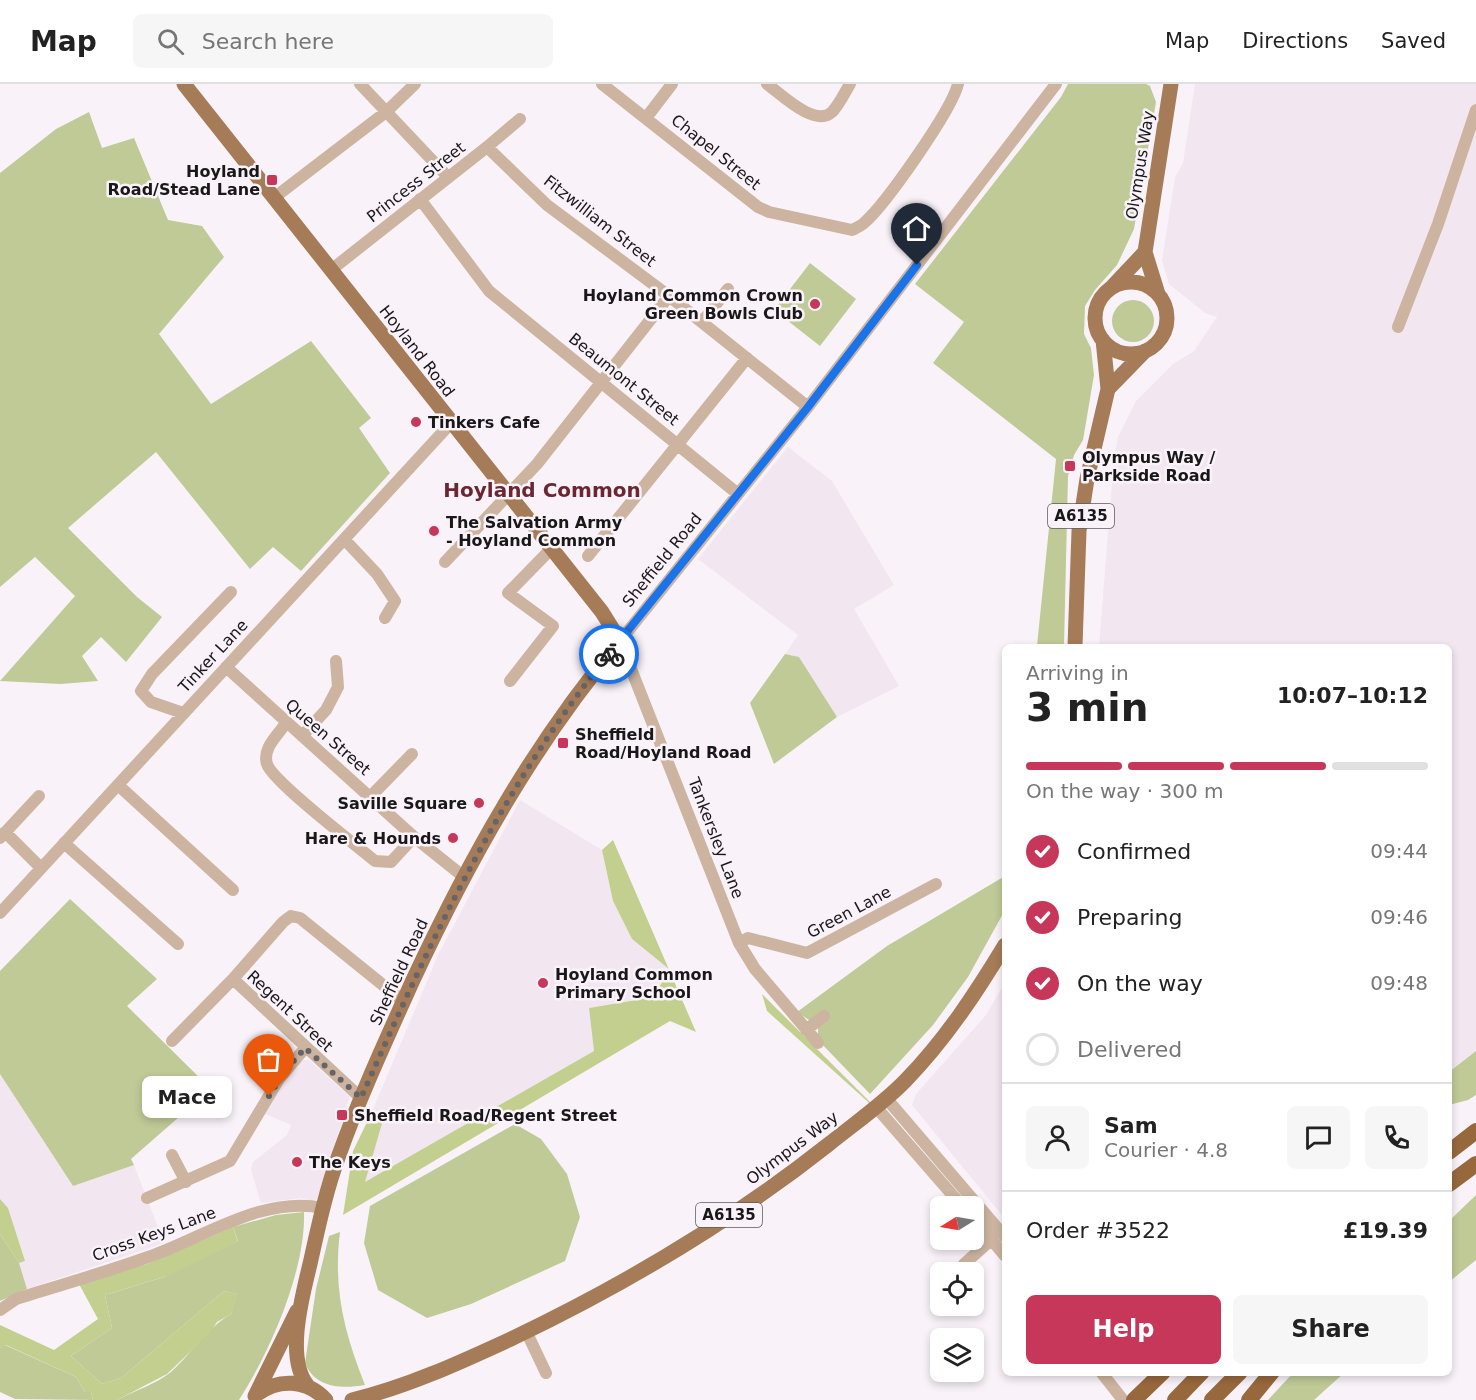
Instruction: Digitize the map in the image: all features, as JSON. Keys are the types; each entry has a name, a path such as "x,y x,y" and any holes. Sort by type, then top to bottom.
{"highway":[{"path":"1452,1150 1476,1131"},
{"path":"1452,1182 1476,1164"},
{"path":"1134,1400 1159,1376"},
{"path":"1175,1400 1198,1376"},
{"path":"1212,1400 1236,1376"},
{"path":"1249,1400 1269,1376"}],"main road":[{"name":"Hoyland Road","path":"184,84 602,612 620,641"},
{"name":"Olympus Way","path":"1108,389 1162,337 1166,326 1167,315 1145,252 1171,84"},
{"name":"A6135","path":"1075,644 1079,531 1087,479 1108,389 1103,340 1097,330 1096,311 1104,294 1145,252"},
{"path":"1113,286 1125,282 1137,282 1158,294"},
{"path":"1103,340 1122,353 1145,351"},
{"name":"Sheffield Road","path":"308,1386 300,1378 295,1359 300,1306 338,1156 361,1098 464,877 531,762 563,715 620,641"},
{"name":"Olympus Way","path":"352,1400 377,1396 526,1331 630,1276 727,1217 800,1167 906,1080 963,1010 1002,950"},
{"name":"Sheffield Road","path":"254,1398 300,1306"},
{"path":"254,1398 280,1383 308,1386 327,1398"}],"street":[{"path":"360,84 448,177"},
{"path":"275,197 386,112 415,84"},
{"name":"Chapel Street","path":"602,84 758,207 769,212 852,230 864,224 897,182 950,107 958,84"},
{"path":"646,118 672,84"},
{"path":"767,84 798,108 821,116 831,113 850,84"},
{"name":"Sheffield Road","path":"620,641 808,407 1056,84"},
{"path":"1398,327 1438,224 1476,110"},
{"name":"Princess Street","path":"331,270 520,119"},
{"name":"Fitzwilliam Street","path":"487,147 548,205 669,296 808,407"},
{"name":"Beaumont Street","path":"420,199 489,291 738,494"},
{"path":"702,322 728,289"},
{"path":"445,562 537,464 669,296"},
{"path":"588,556 747,358"},
{"name":"Tinker Lane","path":"0,912 451,423"},
{"path":"344,539 377,574 395,601 385,618"},
{"path":"510,681 553,626 508,593 551,549"},
{"path":"183,713 151,702 141,691 152,675 231,592"},
{"name":"Tankersley Lane","path":"620,641 739,943 754,969 818,1043"},
{"path":"302,736 326,711 338,687 336,661"},
{"name":"Queen Street","path":"226,667 414,837 464,877"},
{"path":"286,723 266,754 267,765 284,783 375,861 391,862 414,837"},
{"path":"370,796 412,754"},
{"path":"118,786 233,890"},
{"path":"39,796 3,835 41,867"},
{"path":"64,843 178,944"},
{"name":"Green Lane","path":"739,943 747,938 807,953 936,884"},
{"name":"Regent Street","path":"361,1098 233,979 283,922 291,916 300,918 404,1002"},
{"path":"172,1041 233,979"},
{"path":"806,1030 824,1016"},
{"path":"147,1198 230,1161 279,1079 305,1048"},
{"path":"881,1102 954,1196"},
{"path":"881,1102 1002,1234"},
{"path":"172,1155 186,1182"},
{"name":"Cross Keys Lane","path":"0,1310 16,1299 149,1257 253,1214 290,1207 323,1208"},
{"path":"986,1216 991,1228 992,1240"},
{"path":"984,1231 1002,1252"},
{"path":"966,1262 992,1240"},
{"path":"526,1331 546,1373"},
{"path":"1104,1376 1123,1400"}],"shaded area":[{"path":"1195,84 1476,84 1476,1051 1452,1070 1452,644 1099,644 1114,458 1118,437 1136,401 1173,364 1194,351 1217,317 1205,313 1169,284 1162,261 1175,177 1183,163"},
{"path":"788,447 832,481 894,585 854,609 899,686 837,717 799,657 785,654 798,635 698,559"},
{"name":"Hoyland Common Primary School","path":"520,800 602,850 613,901 632,939 669,969 653,997 589,1008 594,1051 364,1183 382,1120 371,1114 438,955"},
{"path":"1002,987 1002,1215 912,1105 916,1094 986,1015"},
{"path":"301,1060 309,1060 350,1097 317,1199 311,1201 301,1198 261,1203 251,1170 253,1162 287,1135 291,1125 263,1113 277,1088"},
{"path":"0,1074 73,1186 134,1165 164,1243 27,1289 19,1263 25,1261 8,1208 0,1199"}],"green space":[{"path":"1068,84 1146,84 1150,86 1156,102 1134,229 1117,265 1095,290 1085,306 1084,334 1091,348 1094,375 1083,440 1074,455 1068,476 1064,644 1037,644 1056,459 933,363 964,322 915,284 1061,97"},
{"path":"89,112 102,148 134,138 168,220 202,226 224,257 159,334 211,404 311,341 371,418 359,428 390,473 301,571 273,547 250,569 156,452 68,528 137,597 162,617 126,662 101,637 82,656 98,681 61,684 0,681 75,596 35,557 0,587 0,173 56,129"},
{"name":"Hoyland Common Crown Green Bowls Club","path":"810,263 856,299 820,346 774,310"},
{"path":"1133,300 1148,306 1154,321 1148,336 1133,342 1118,336 1112,321 1118,306"},
{"path":"785,654 799,657 837,717 774,764 750,703"},
{"path":"613,840 669,969 632,939 613,901 602,850"},
{"path":"1002,878 1002,915 968,977 933,1025 870,1094 818,1040 818,1026 797,1012 887,946"},
{"path":"70,899 157,979 127,1006 211,1089 131,1159 134,1165 73,1186 0,1074 0,971"},
{"path":"669,969 696,1032 670,1021 343,1215 353,1151 371,1114 383,1120 365,1182 594,1051 589,1008 654,997"},
{"path":"762,994 887,1119 767,1011"},
{"path":"1476,1051 1476,1095 1468,1100 1452,1104 1452,1070"},
{"path":"515,1124 541,1139 567,1174 580,1217 565,1261 471,1304 427,1318 378,1290 364,1243 370,1206"},
{"path":"1476,1195 1476,1260 1452,1280 1452,1218"},
{"path":"0,1199 8,1208 25,1261 19,1263 0,1234"},
{"path":"304,1212 299,1259 284,1310 263,1359 239,1400 117,1400 152,1384 171,1372 207,1333 231,1314 237,1294 224,1291 121,1378 102,1384 71,1356 112,1328 105,1295 164,1277 238,1241 233,1227 276,1215"},
{"path":"233,1227 238,1242 167,1276 105,1295 112,1328 71,1356 102,1384 121,1378 224,1291 238,1294 231,1314 217,1322 209,1334 167,1374 117,1400 93,1400 91,1392 85,1392 76,1377 6,1345 0,1348 0,1325 54,1350 98,1319 79,1284 147,1264"},
{"path":"340,1232 338,1272 342,1310 351,1347 365,1385 347,1387 330,1385 315,1378 305,1363 316,1289 329,1236"},
{"path":"0,1234 19,1263 27,1289 0,1301"},
{"path":"5,1345 76,1377 85,1392 91,1392 93,1400 15,1399 0,1392 0,1348"},
{"path":"1290,1376 1341,1376 1314,1400 1268,1400"}],"way so far":[{"path":"269,1096 284,1072 305,1048 361,1098 428,949 488,833 515,786 556,724 609,654"}],"place":[{"name":"Hoyland Road/Stead Lane","path":"272,180"},
{"name":"Hoyland Common Crown Green Bowls Club","path":"815,304"},
{"name":"Tinkers Cafe","path":"416,422"},
{"name":"Olympus Way / Parkside Road","path":"1070,466"},
{"name":"The Salvation Army - Hoyland Common","path":"434,531"},
{"name":"Sheffield Road/Hoyland Road","path":"563,743"},
{"name":"Saville Square","path":"479,803"},
{"name":"Hare & Hounds","path":"453,838"},
{"name":"Hoyland Common Primary School","path":"543,983"},
{"name":"Mace","path":"269,1096"},
{"name":"Sheffield Road/Regent Street","path":"342,1115"},
{"name":"The Keys","path":"297,1162"}],"district":[{"name":"Hoyland Common","path":"542,490"}],"route":[{"path":"609,654 808,407 917,265"}]}
